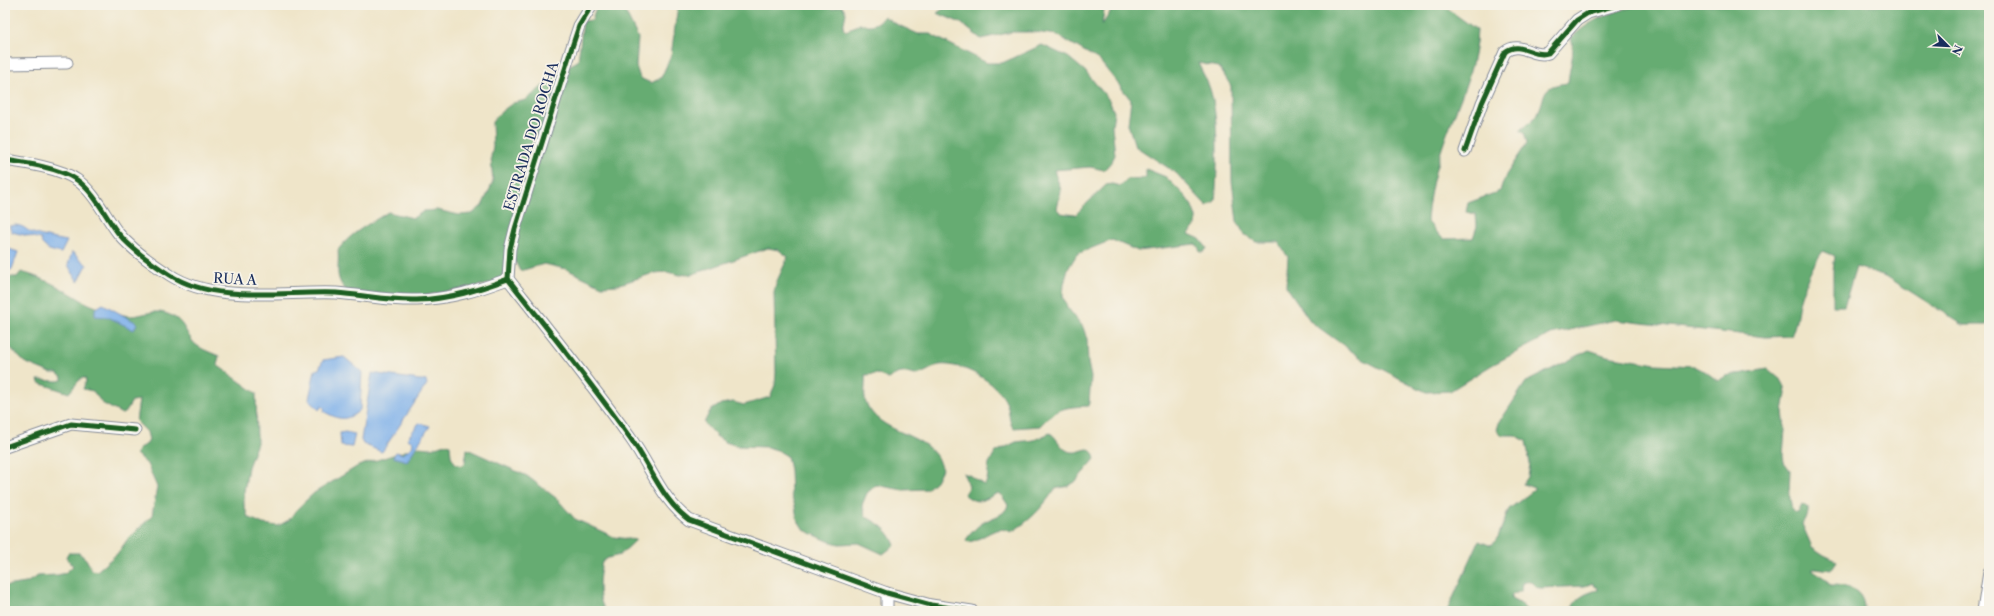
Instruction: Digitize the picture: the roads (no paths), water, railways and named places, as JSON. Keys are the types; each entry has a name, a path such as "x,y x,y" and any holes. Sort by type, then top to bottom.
{"street":[{"name":"ESTRADA DO ROCHA","path":"508,279 510,249 515,229 579,26 592,5"},
{"path":"1465,151 1482,104 1505,52 1513,48 1518,48 1542,54 1548,53 1577,20 1588,13 1616,5"},
{"path":"5,64 67,63"},
{"name":"RUA A","path":"5,160 29,164 66,174 76,179 88,191 119,234 135,250 170,276 188,285 209,291 230,293 312,292 417,300 446,297 477,291 508,279"},
{"path":"508,279 608,406 638,448 670,503 689,520 887,593 931,605 972,611"},
{"path":"5,447 71,424 134,430"},
{"path":"1983,611 1989,572"},
{"path":"887,593 887,611"}],"water":[{"path":"16,225 30,232 67,241 61,253 49,250 42,244 41,239 12,232 9,226"},
{"path":"9,249 18,252 12,269 9,271 5,268"},
{"path":"72,252 87,265 78,282 68,265"},
{"path":"103,304 137,323 134,330 108,317 95,316 95,309"},
{"path":"344,357 362,372 360,410 346,418 338,418 323,411 325,409 322,406 319,410 309,399 315,370 319,369 323,360"},
{"path":"372,373 426,381 427,384 382,452 363,444 361,440"},
{"path":"419,423 430,426 407,461 393,457 396,452 403,454 413,446 412,441 407,439"},
{"path":"345,432 355,434 352,447 341,446 340,433"}]}
